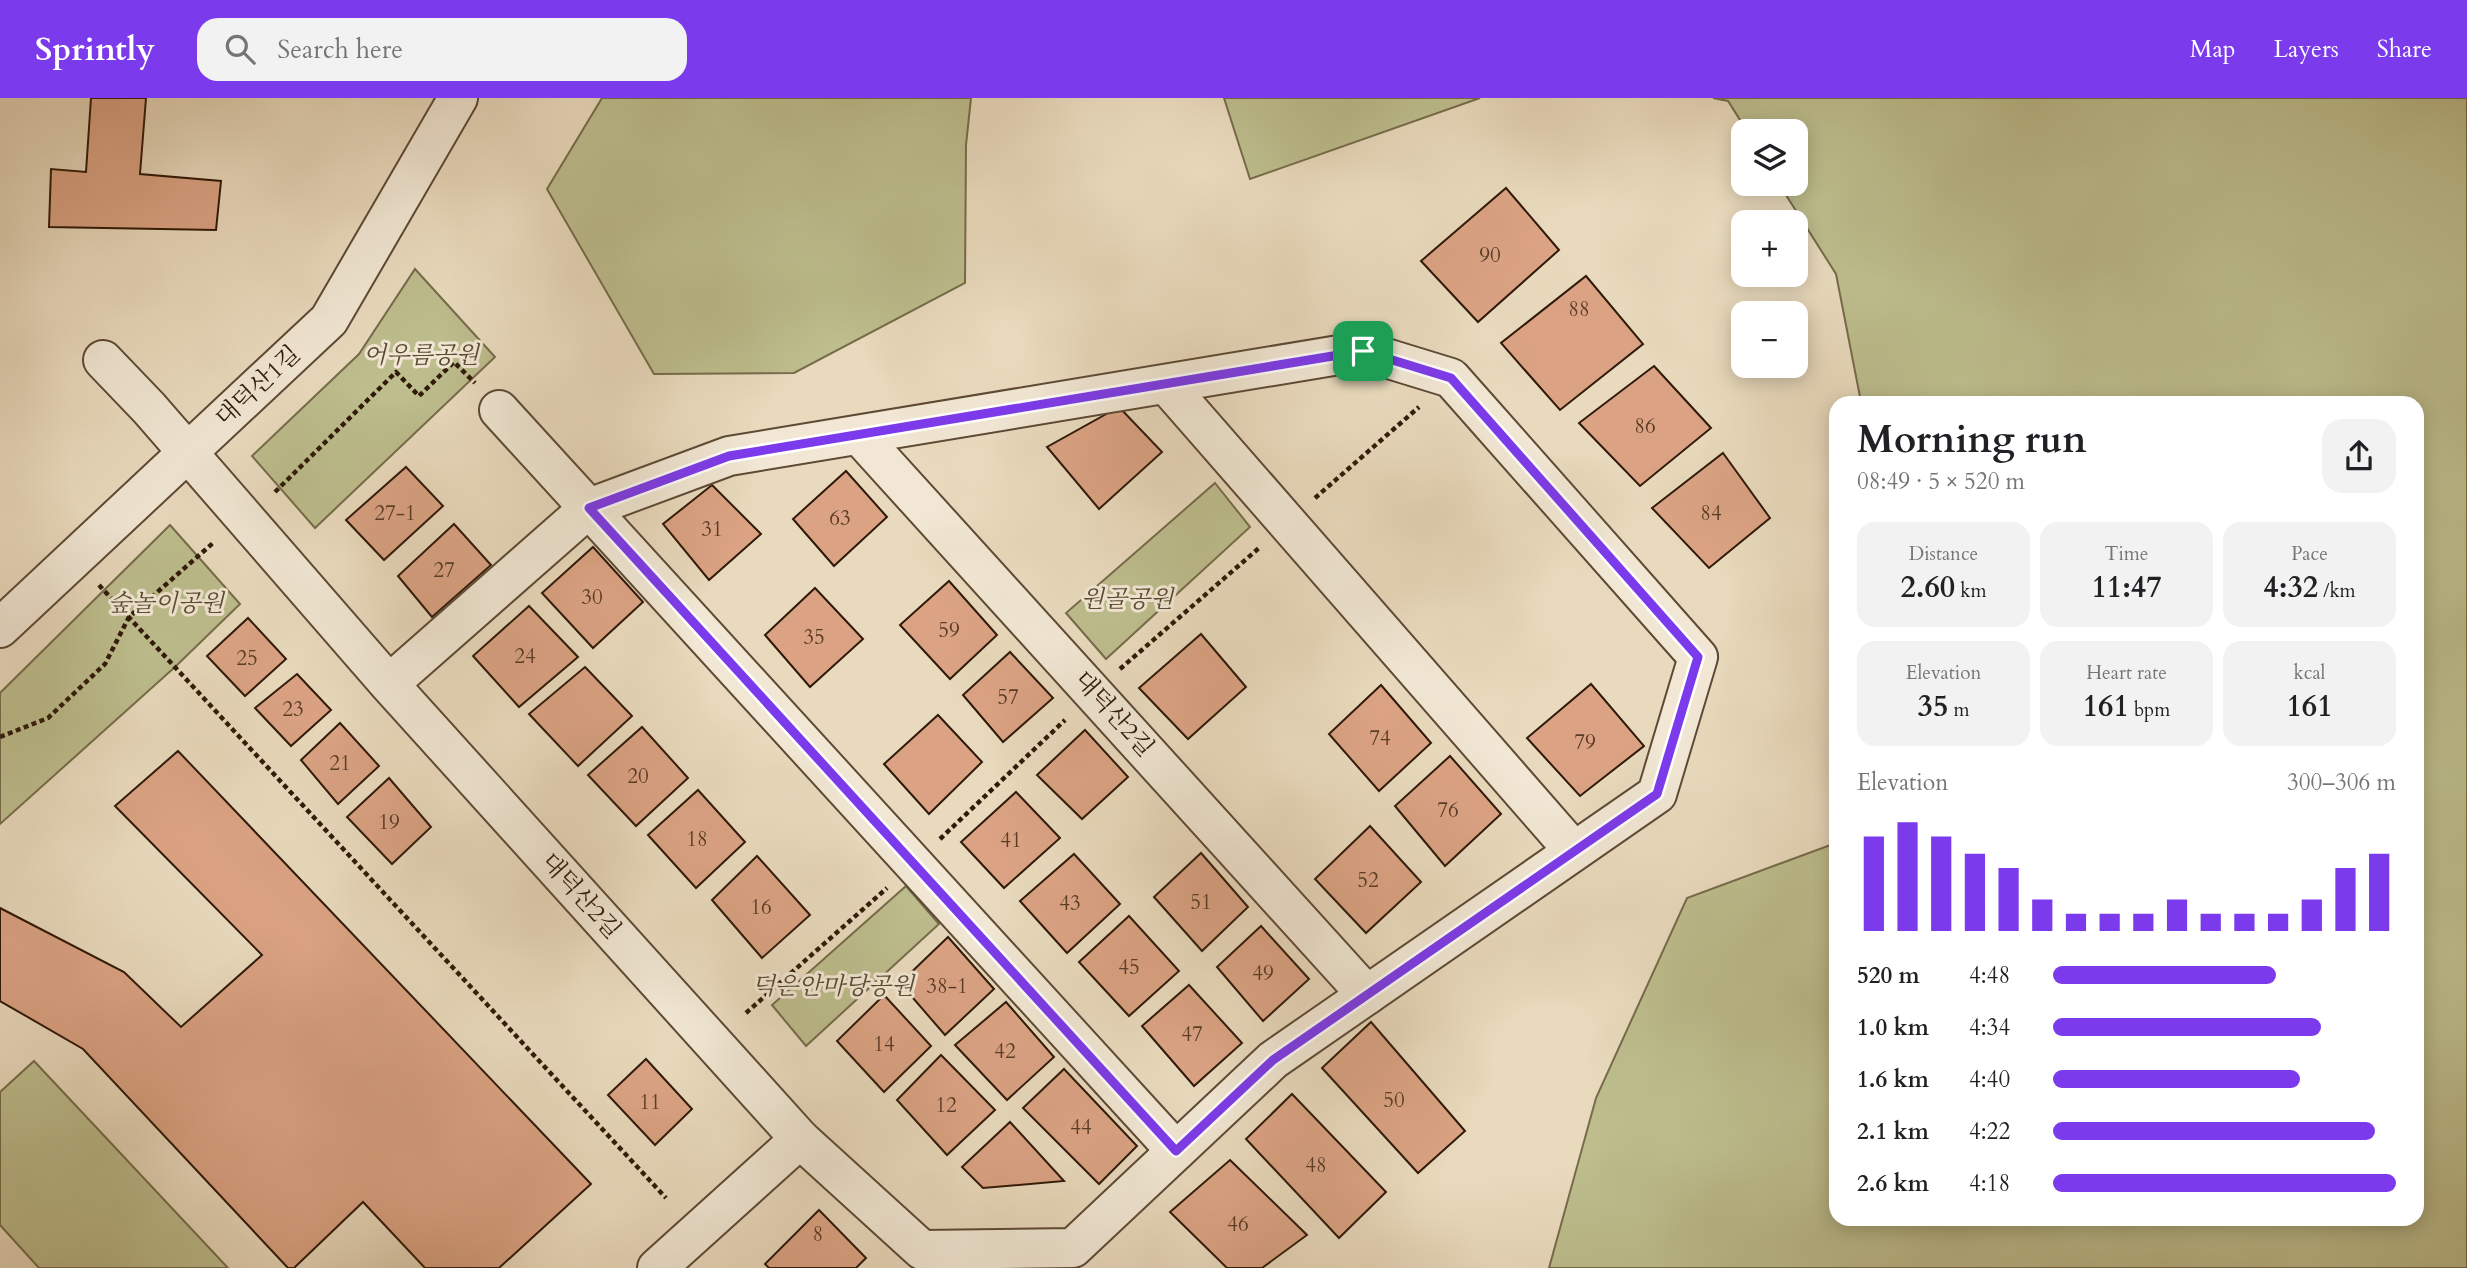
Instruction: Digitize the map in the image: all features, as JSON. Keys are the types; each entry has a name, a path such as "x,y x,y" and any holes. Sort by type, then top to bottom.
{"street":[{"name":"대덕산1길","path":"0,628 329,320 458,98"},
{"name":"대덕산2길","path":"103,360 149,408 389,684 800,1139 922,1250 1073,1248 1273,1060 1657,794 1698,657 1451,378 1363,351 729,456 589,508 389,684"},
{"path":"1166,384 1574,851"},
{"path":"499,410 1176,1151"},
{"name":"대덕산2길","path":"859,435 1367,995"},
{"path":"657,1268 800,1139"}],"path":[{"path":"275,492 396,372 419,397 454,362 499,410"},
{"path":"0,737 48,718 105,664 129,617 213,543"},
{"path":"97,582 666,1198"}],"green space":[{"path":"602,98 971,98 966,145 965,283 794,373 654,374 547,189"},
{"path":"1224,98 1480,98 1250,179"},
{"path":"1713,98 2467,98 2467,1268 1549,1268 1596,1098 1687,898 1829,846 1829,1226 2424,1226 2424,396 1860,396 1836,274 1808,230 1808,210 1795,210 1787,196 1808,196 1808,119 1739,119 1728,101"},
{"name":"어우름공원","path":"415,269 495,357 315,528 252,456 359,354"},
{"name":"원골공원","path":"1215,483 1250,527 1106,659 1066,613"},
{"name":"숲놀이공원","path":"170,525 240,604 175,667 0,824 0,693"},
{"name":"덕은안마당공원","path":"906,886 939,924 806,1046 772,1005"},
{"path":"34,1061 228,1268 39,1268 0,1225 0,1092"}],"building":[{"path":"91,98 146,98 140,174 221,181 216,230 49,227 51,169 86,172"},
{"path":"1506,188 1559,250 1478,322 1421,261"},
{"path":"1586,276 1643,344 1560,410 1501,343"},
{"path":"1654,366 1711,428 1640,486 1579,423"},
{"path":"1119,407 1162,452 1099,509 1047,447"},
{"path":"1723,453 1770,518 1709,568 1652,508"},
{"path":"406,467 443,506 384,560 346,520"},
{"path":"846,471 887,517 834,566 793,519"},
{"path":"712,485 761,534 709,580 663,524"},
{"path":"454,524 491,565 432,617 398,576"},
{"path":"593,547 643,602 593,648 542,593"},
{"path":"949,581 997,635 950,679 900,625"},
{"path":"815,588 863,639 810,687 765,635"},
{"path":"529,606 578,657 519,707 473,656"},
{"path":"248,618 286,659 245,696 207,656"},
{"path":"1201,634 1246,687 1188,739 1139,688"},
{"path":"1010,652 1053,698 1003,742 963,695"},
{"path":"585,667 632,716 578,766 529,714"},
{"path":"297,674 331,710 291,746 255,708"},
{"path":"1591,684 1644,746 1580,796 1527,738"},
{"path":"1381,685 1431,743 1379,791 1329,734"},
{"path":"938,715 982,762 929,814 884,764"},
{"path":"340,723 379,766 338,804 301,760"},
{"path":"642,727 688,778 636,826 588,775"},
{"path":"1085,730 1128,777 1082,819 1037,775"},
{"path":"178,751 591,1184 499,1268 425,1268 363,1202 294,1268 288,1268 83,1049 0,1001 0,908 124,972 181,1027 262,955 115,806"},
{"path":"1450,756 1501,814 1445,866 1395,806"},
{"path":"389,778 431,827 392,864 347,817"},
{"path":"698,790 745,842 696,888 648,835"},
{"path":"1016,792 1060,838 1004,888 961,842"},
{"path":"1370,826 1421,882 1366,933 1315,879"},
{"path":"1201,853 1248,907 1202,951 1154,897"},
{"path":"1074,854 1120,904 1067,953 1020,901"},
{"path":"757,856 810,915 762,958 712,900"},
{"path":"1129,916 1179,971 1129,1016 1079,962"},
{"path":"1261,926 1309,979 1263,1021 1217,967"},
{"path":"948,937 994,989 945,1035 900,983"},
{"path":"1189,985 1242,1043 1194,1086 1142,1026"},
{"path":"884,995 931,1046 884,1092 837,1041"},
{"path":"1006,1002 1054,1057 1007,1100 955,1045"},
{"path":"1371,1022 1465,1131 1418,1173 1322,1068"},
{"path":"941,1055 995,1110 947,1155 897,1100"},
{"path":"646,1059 692,1109 655,1145 608,1095"},
{"path":"1064,1069 1137,1146 1099,1184 1023,1108"},
{"path":"1292,1094 1386,1192 1339,1238 1246,1139"},
{"path":"1010,1122 1064,1181 983,1188 962,1167"},
{"path":"1230,1160 1307,1235 1262,1268 1227,1268 1170,1212"},
{"path":"819,1210 866,1258 856,1268 769,1268 765,1264"}],"route":[{"path":"1363,351 1451,378 1698,657 1657,794 1273,1060 1176,1151 589,508 729,456 1363,351"}]}
